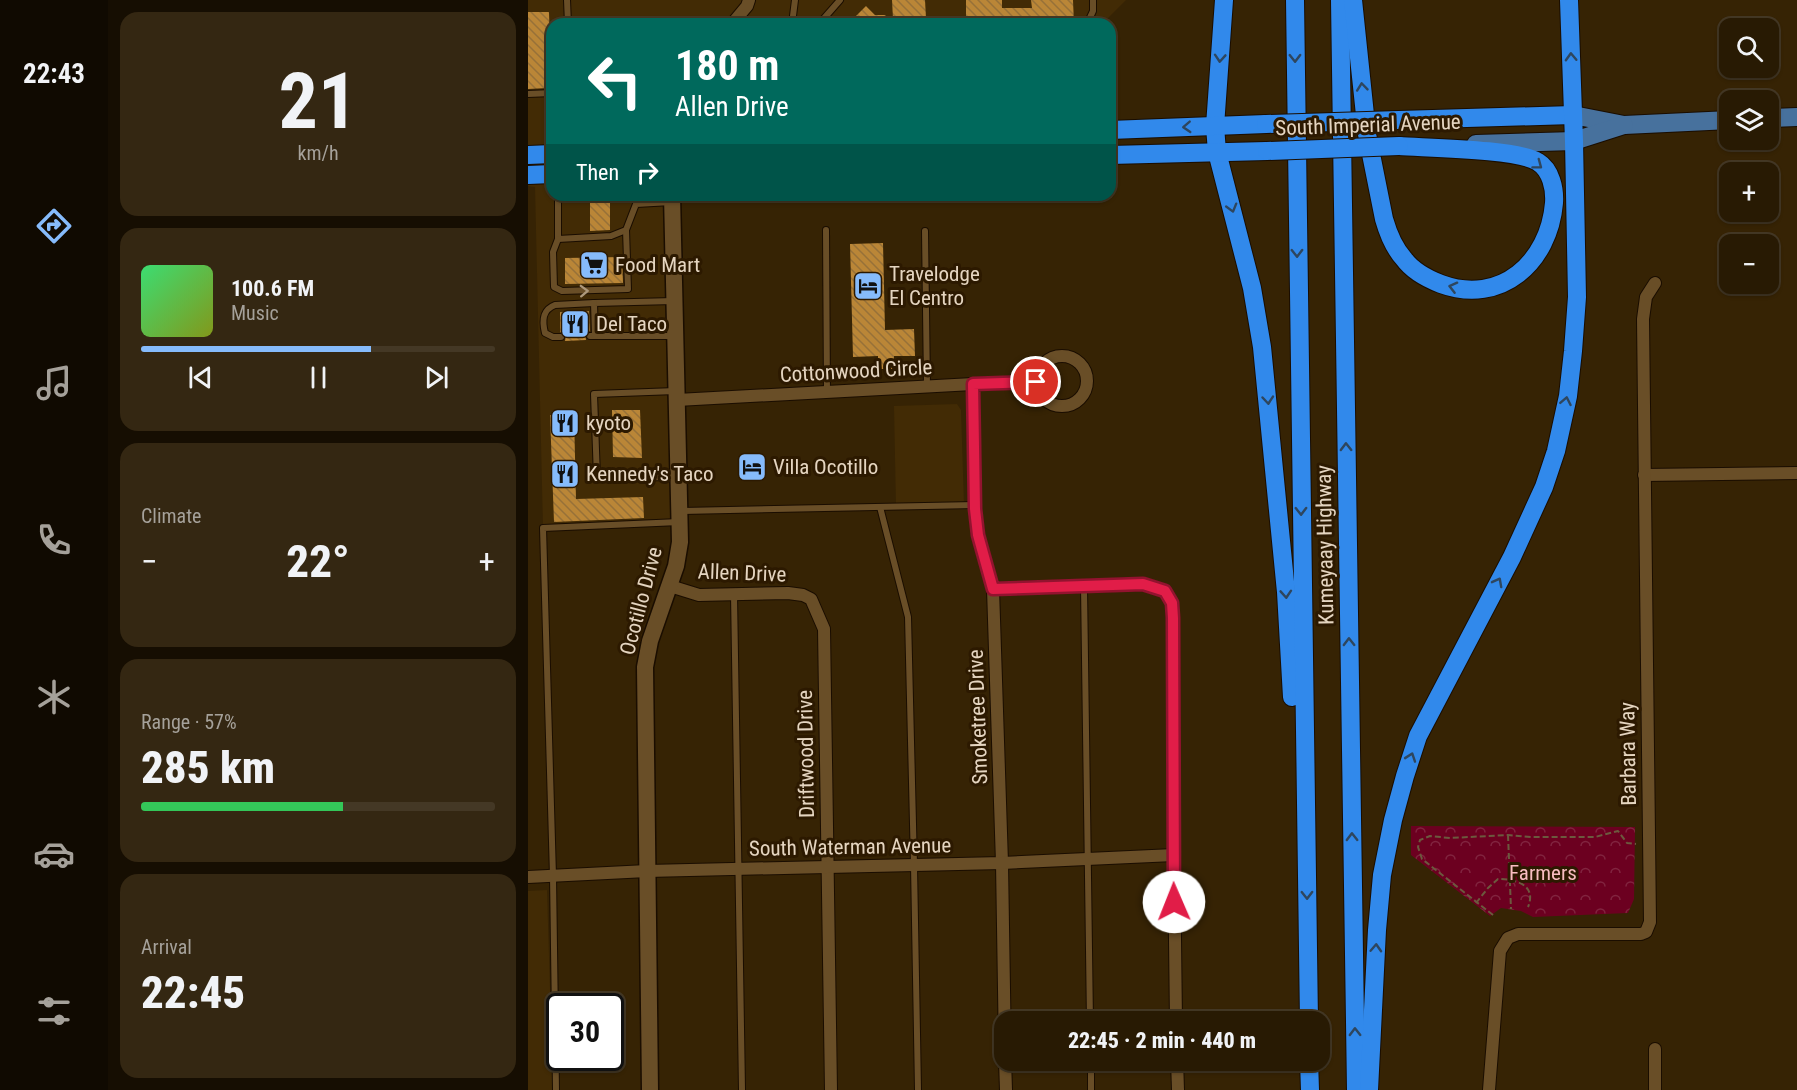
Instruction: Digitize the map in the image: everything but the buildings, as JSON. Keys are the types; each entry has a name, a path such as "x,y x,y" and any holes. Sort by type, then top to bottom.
{"highway":[{"path":"1224,0 1215,126 1217,152 1252,288 1265,375 1286,592 1296,820 1306,869"},
{"name":"Kumeyaay Highway","path":"1294,0 1309,1011"},
{"name":"Kumeyaay Highway","path":"1340,0 1356,1090"},
{"path":"1353,0 1369,144 1384,219 1390,237 1405,262 1436,282 1471,291 1496,287 1529,264 1538,253 1550,227 1554,197 1549,175 1542,166 1536,161 1521,156 1399,146"},
{"path":"1369,1090 1382,875 1405,776 1418,736 1512,557 1544,487 1558,440 1569,385 1577,297 1569,0"},
{"name":"South Imperial Avenue","path":"1116,130 1572,115"},
{"name":"South Imperial Avenue","path":"1116,155 1399,146"},
{"path":"528,155 546,154"},
{"path":"528,175 546,174"},
{"path":"1310,1071 1310,1090"}],"main road":[{"name":"South Imperial Avenue","path":"1572,115 1624,125 1719,121"},
{"path":"1779,118 1797,117"},
{"name":"South Imperial Avenue","path":"1399,146 1574,141 1624,125"}],"street":[{"path":"737,18 749,0"},
{"name":"Ocotillo Drive","path":"650,1090 645,667 650,641 670,586 678,554 680,517 672,201"},
{"name":"Barbara Way","path":"1490,1090 1500,951 1508,938 1518,934 1641,934 1646,932 1650,922 1643,319 1646,297 1654,282"},
{"path":"1059,356 1076,360 1082,366 1087,381 1081,398 1066,406 1058,406 1045,400 1036,382 1041,366 1047,360 1059,356"},
{"name":"Cottonwood Circle","path":"677,395 827,392 1036,382"},
{"name":"Smoketree Drive","path":"973,384 975,505 978,535 993,589 1004,1011"},
{"path":"1644,476 1797,473"},
{"path":"993,589 1143,584 1165,591 1172,603 1176,1011"},
{"name":"Allen Drive","path":"670,586 699,595 788,593 812,599"},
{"name":"Driftwood Drive","path":"812,599 824,629 831,1090"},
{"name":"South Waterman Avenue","path":"528,877 647,871 1002,863 1174,855"},
{"path":"1655,1049 1655,1090"},
{"path":"1005,1071 1006,1090"},
{"path":"1177,1071 1178,1090"}],"lane":[{"path":"567,0 568,18"},
{"path":"793,18 795,0"},
{"path":"824,18 840,0"},
{"path":"1090,18 1093,11 1093,0"},
{"path":"528,94 546,93"},
{"path":"558,201 558,239 553,252 554,287 562,291 628,289 626,230 636,204 654,201"},
{"path":"558,239 611,236 626,230"},
{"path":"826,231 827,392"},
{"path":"925,231 927,387"},
{"path":"561,337 553,337 545,333 543,324 543,316 549,308 555,305 675,301"},
{"path":"594,303 593,336 676,336"},
{"path":"677,395 594,394 597,478 678,477"},
{"path":"556,1090 553,876 543,528 680,517 880,507 975,505"},
{"path":"880,507 908,617 918,1090"},
{"path":"1084,586 1090,1011"},
{"path":"734,594 742,1090"},
{"path":"1091,1071 1091,1090"}],"path":[{"path":"1493,915 1422,859 1418,848 1420,840 1430,836 1450,838 1508,835 1595,837 1618,831 1627,843 1636,844"},
{"path":"1508,835 1511,909"},
{"path":"1476,903 1498,879 1510,879 1521,883 1528,890 1531,899 1528,907"}],"shaded area":[{"path":"528,0 1126,0 1108,18 546,18 546,201 672,201 680,522 543,528 535,187 528,186"},
{"path":"957,404 961,410 964,505 896,507 894,406"},
{"path":"547,890 550,993 546,993 546,1071 552,1071 553,1090 528,1090 528,891"}],"green space":[{"name":"Farmers","path":"1411,826 1635,827 1634,899 1628,913 1533,917 1521,911 1501,908 1490,916 1411,855"}],"place":[{"name":"Food Mart","path":"594,265"},
{"name":"Travelodge El Centro","path":"868,286"},
{"name":"Del Taco","path":"575,324"},
{"name":"kyoto","path":"565,423"},
{"name":"Villa Ocotillo","path":"752,467"},
{"name":"Kennedy's Taco","path":"565,474"}],"route":[{"path":"1036,382 973,384 975,509 978,535 993,589 1143,584 1165,591 1172,603 1174,902"}]}
